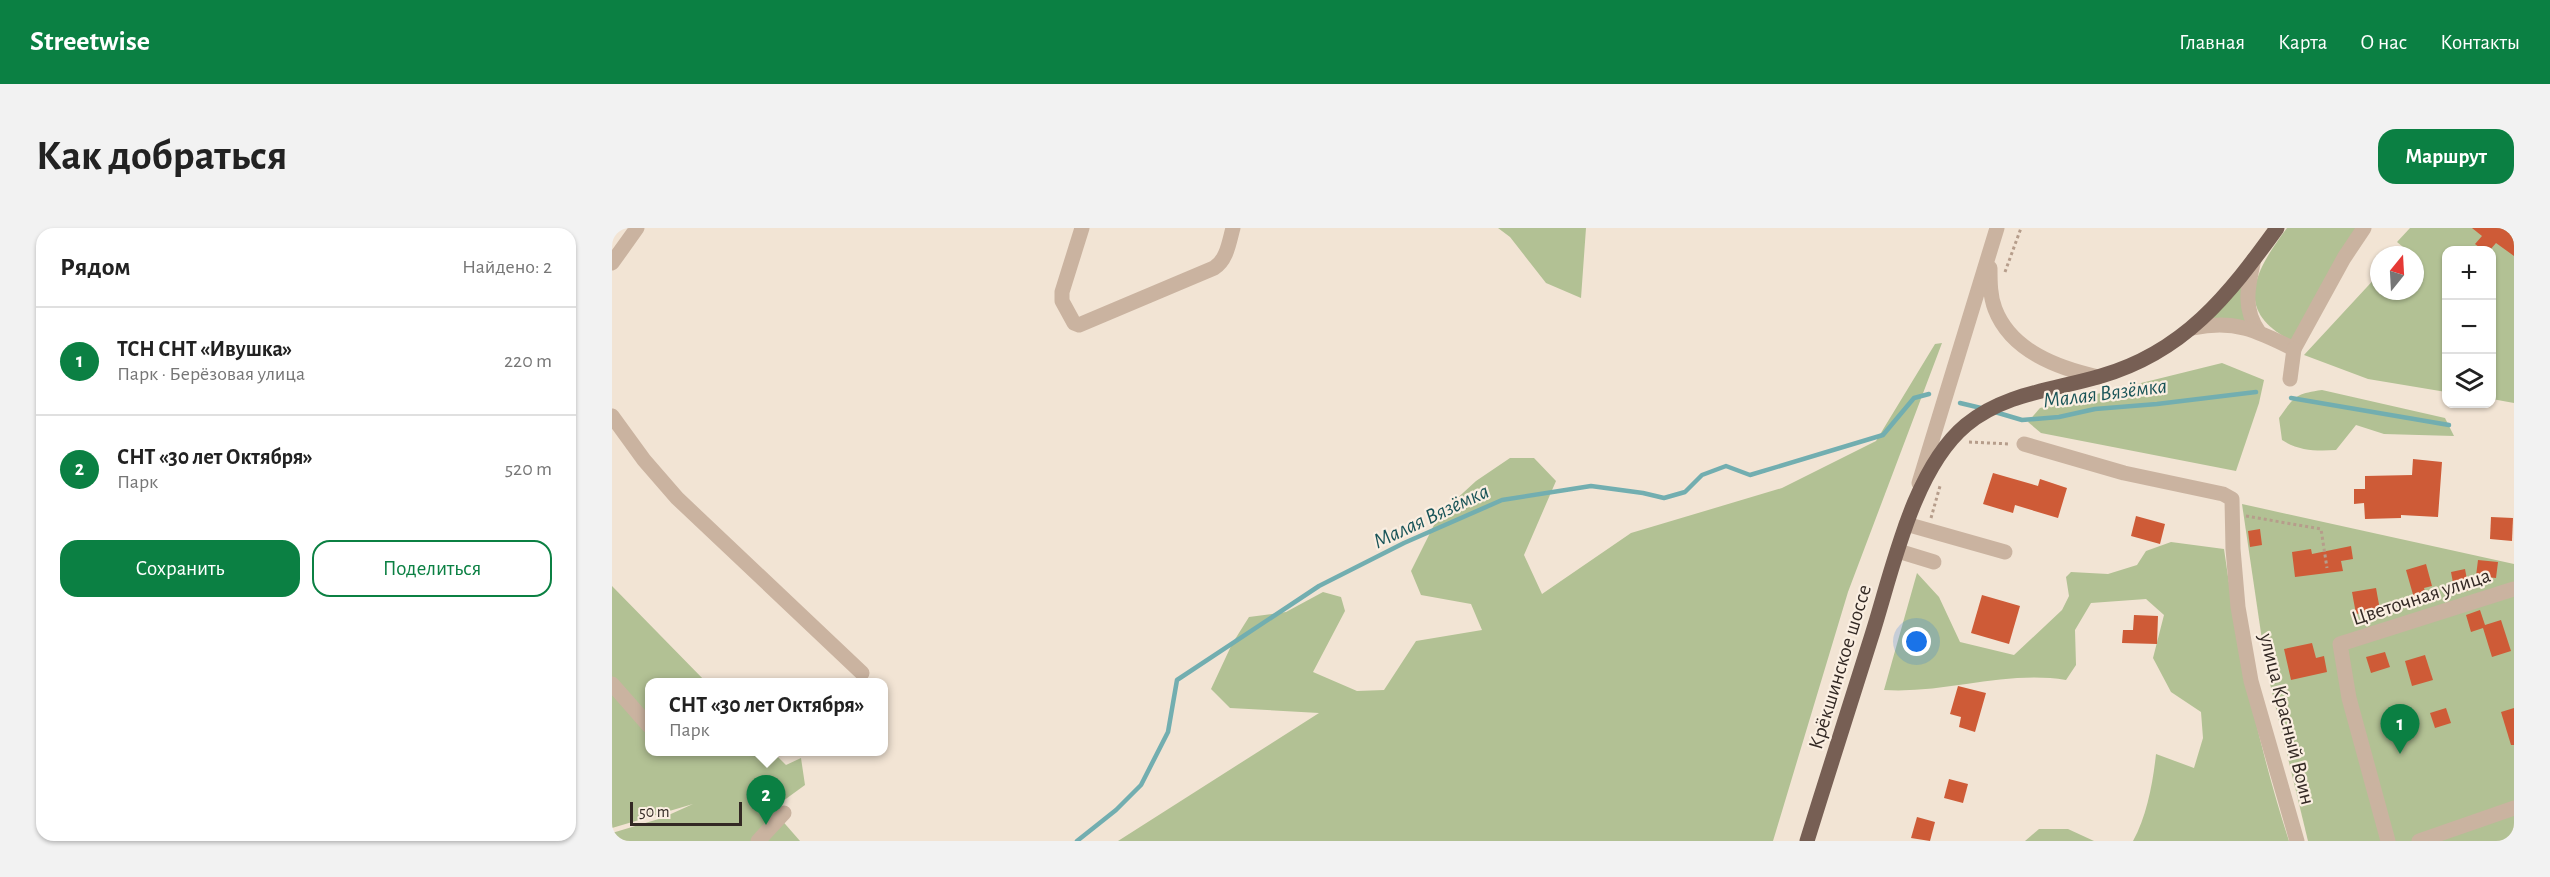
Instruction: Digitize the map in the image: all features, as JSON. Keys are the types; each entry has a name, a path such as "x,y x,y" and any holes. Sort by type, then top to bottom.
{"main road":[{"name":"Крёкшинское шоссе","path":"1807,841 1912,506 1945,447 1963,427 1982,413 2020,396 2098,377 2152,357 2193,328 2277,228"}],"street":[{"path":"1082,228 1062,292 1062,301 1074,323 1079,325 1215,268 1224,257 1233,228"},
{"path":"1912,506 1997,228"},
{"path":"2290,379 2294,349 2344,258 2364,228"},
{"path":"612,263 634,229"},
{"path":"1990,253 1991,297 1994,309 2010,335 2026,349 2052,362 2098,377"},
{"path":"2254,258 2246,299 2259,332"},
{"path":"2193,328 2230,324 2259,332 2294,349"},
{"path":"612,416 644,460 677,498 862,673"},
{"path":"2024,444 2124,474 2223,494 2232,499 2234,513"},
{"name":"улица Красный Воин","path":"2234,513 2233,549 2236,584 2251,681 2297,841"},
{"path":"1906,524 2005,552"},
{"path":"1898,551 1934,562"},
{"name":"Цветочная улица","path":"2388,841 2349,698 2340,644 2514,589"},
{"path":"612,684 645,721"},
{"path":"2419,841 2514,808"},
{"path":"758,841 784,813"}],"path":[{"path":"2002,280 2021,228"},
{"path":"1968,442 2024,444"},
{"path":"2234,513 2321,529 2327,568"}],"green space":[{"path":"1498,228 1586,228 1581,298 1546,283 1510,237"},
{"path":"2287,228 2359,228 2294,342 2274,330 2262,317 2256,304 2255,290 2266,260"},
{"path":"2410,228 2514,228 2514,403 2496,400 2496,246 2442,246 2442,391 2368,379 2304,355 2370,284 2370,300 2424,300 2424,246 2402,246 2397,242"},
{"path":"2246,274 2250,324 2209,321"},
{"path":"1942,343 1848,592 1773,841 1118,841 1319,713 1230,708 1211,689 1232,644 1249,617 1286,612 1323,592 1341,597 1345,611 1313,672 1357,691 1384,690 1416,641 1482,630 1471,604 1421,595 1411,571 1439,515 1476,481 1510,458 1534,458 1556,481 1524,555 1542,594 1631,533 1782,488 1876,441 1935,344"},
{"path":"2222,363 2264,380 2259,403 2236,471 2041,433 2028,422 2040,408"},
{"path":"2322,390 2445,418 2454,436 2384,434 2356,425 2336,450 2308,450 2282,440 2279,418 2289,405 2296,397"},
{"path":"2242,504 2514,564 2514,841 2308,841 2266,667"},
{"path":"2171,542 2224,549 2250,696 2289,841 2133,841 2149,799 2156,754 2194,768 2203,738 2201,712 2171,692 2153,658 2164,615 2146,599 2091,603 2075,630 2076,665 2066,680 2021,678 1930,689 1884,690 1917,573 1939,597 1960,642 2014,655 2062,610 2069,596 2066,577 2071,572 2108,574 2137,565 2146,551"},
{"path":"612,586 702,678 645,678 645,756 777,756 786,765 801,758 805,785 772,809 800,841 612,841 612,833 662,818 693,804 612,828"},
{"path":"2039,829 2068,829 2094,841 2025,841"}],"building":[{"path":"2472,228 2514,228 2514,256 2496,243 2493,246 2478,246 2475,244 2482,236"},
{"path":"2413,459 2442,462 2438,517 2401,515 2401,518 2365,519 2364,503 2354,504 2354,489 2365,489 2365,476 2412,475"},
{"path":"1993,473 2038,486 2040,479 2067,488 2058,518 2015,505 2013,513 1983,504"},
{"path":"2136,516 2165,524 2160,544 2131,536"},
{"path":"2491,517 2513,518 2512,541 2490,539"},
{"path":"2260,529 2262,545 2250,547 2248,531"},
{"path":"2351,546 2353,559 2341,561 2343,571 2295,577 2292,552 2311,549 2312,554"},
{"path":"2478,560 2498,562 2496,578 2476,576"},
{"path":"2426,564 2432,586 2424,588 2426,595 2414,598 2406,570"},
{"path":"2465,569 2469,590 2455,593 2451,572"},
{"path":"2376,588 2380,610 2356,614 2352,592"},
{"path":"1982,595 2020,606 2009,644 1971,633"},
{"path":"2480,610 2485,625 2501,620 2511,651 2492,657 2483,628 2471,632 2466,615"},
{"path":"2134,615 2158,616 2157,644 2122,643 2123,630 2133,630"},
{"path":"2312,643 2316,658 2324,656 2327,672 2291,680 2284,649"},
{"path":"2385,652 2390,667 2371,673 2366,657"},
{"path":"2425,655 2433,680 2412,686 2405,661"},
{"path":"1958,686 1986,693 1975,732 1959,727 1961,717 1950,714"},
{"path":"2446,708 2451,723 2435,728 2430,713"},
{"path":"2514,708 2514,745 2511,745 2501,712"},
{"path":"1949,779 1968,784 1963,803 1944,798"},
{"path":"1917,817 1935,822 1930,841 1911,838"}],"waterway":[{"name":"Малая Вязёмка","path":"1995,412 2022,420 2059,417 2095,409 2256,392"},
{"name":"Малая Вязёмка","path":"1077,841 1116,810 1141,785 1168,732 1177,680 1319,586 1404,543 1502,500 1591,486 1664,498 1685,492 1702,475 1726,466 1750,475 1883,435 1914,398 1929,394"},
{"name":"Малая Вязёмка","path":"2291,398 2449,425"},
{"name":"Малая Вязёмка","path":"1960,403 1981,408"}],"place":[{"name":"ТСН СНТ «Ивушка»","path":"2400,754"},
{"name":"СНТ «30 лет Октября»","path":"766,825"}]}
